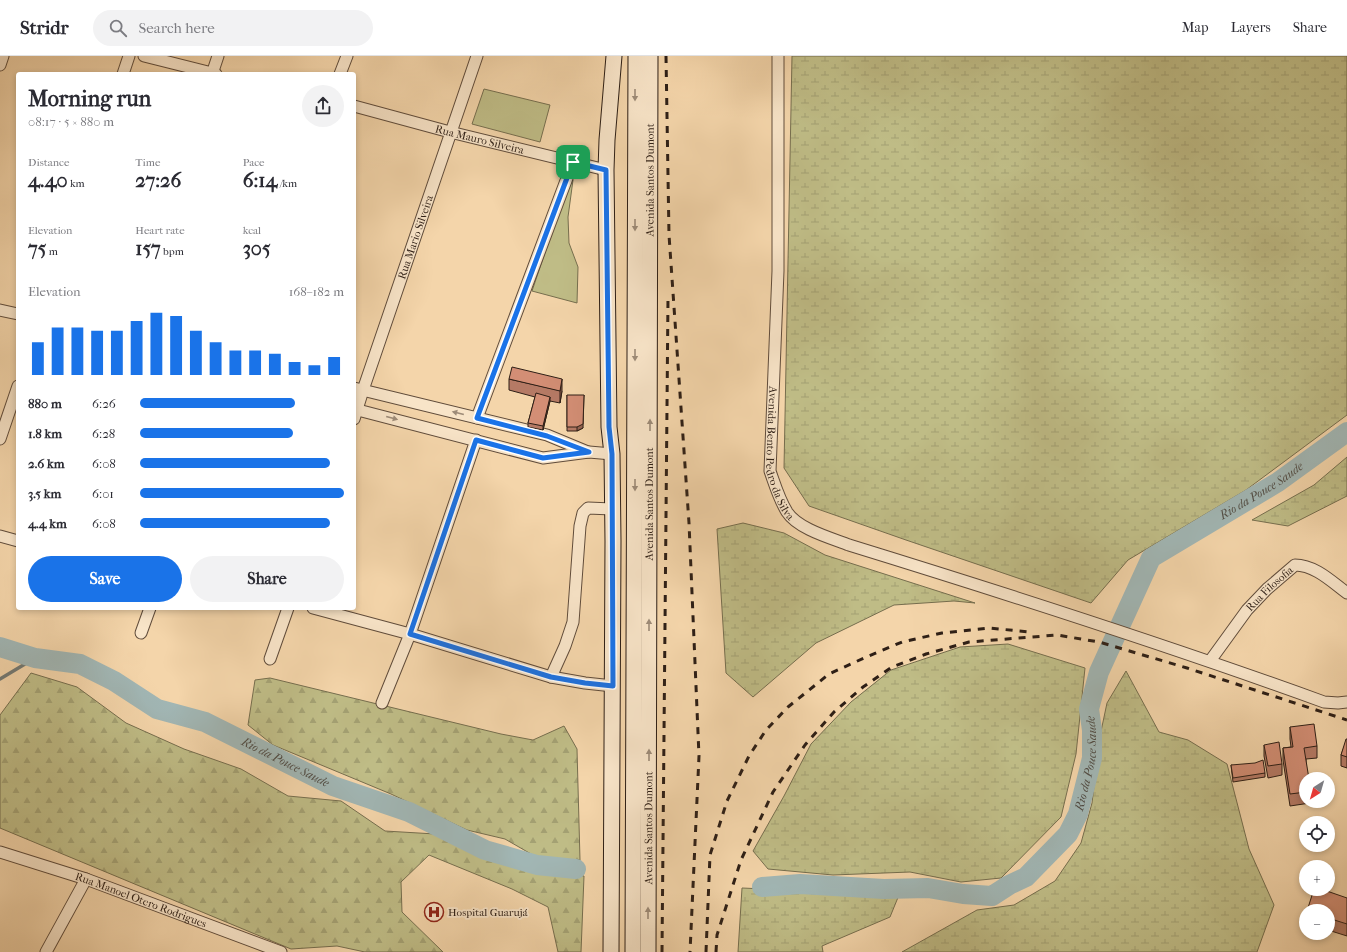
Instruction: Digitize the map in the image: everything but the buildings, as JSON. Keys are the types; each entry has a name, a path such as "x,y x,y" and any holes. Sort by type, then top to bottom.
{"main road":[{"path":"611,952 613,686 612,454 609,420 606,170 614,56"},
{"name":"Avenida Santos Dumont","path":"633,952 636,56"},
{"name":"Avenida Santos Dumont","path":"648,952 650,56"}],"street":[{"path":"0,65 3,56"},
{"path":"124,72 130,56"},
{"path":"144,56 205,72"},
{"path":"214,72 218,56"},
{"path":"341,72 347,56"},
{"name":"Rua Mario Silveira","path":"356,404 358,389 477,56"},
{"name":"Avenida Bento Pedro da Silva","path":"778,56 778,271 770,471 778,495 788,513 804,527 820,535 1105,626 1210,661 1324,702 1347,702"},
{"name":"Rua Mauro Silveira","path":"356,107 450,132 606,170"},
{"path":"477,418 573,162"},
{"path":"0,310 16,314"},
{"path":"358,389 547,436 589,452"},
{"path":"0,439 16,392"},
{"path":"356,412 476,440 543,458 589,452 612,454"},
{"path":"382,703 410,634 476,440"},
{"path":"551,677 565,646 573,622 579,537 582,516 588,508 612,509"},
{"path":"0,536 16,540"},
{"name":"Rua Filosofia","path":"1210,661 1247,610 1268,589 1296,565 1316,570 1347,593"},
{"path":"141,633 149,610"},
{"path":"270,659 287,610"},
{"path":"320,610 410,634 551,677 613,686"},
{"name":"Rua Manoel Otero Rodrigues","path":"0,852 86,880 281,952"},
{"path":"46,952 86,880"}],"green space":[{"path":"792,56 1347,56 1347,415 1246,490 1128,560 1091,603 809,506 784,468"},
{"path":"484,89 550,105 540,142 472,124"},
{"path":"570,179 573,180 568,217 569,243 578,267 577,303 532,291"},
{"path":"1347,457 1347,496 1288,526 1252,520 1314,485"},
{"path":"743,523 784,533 825,555 975,603 954,601 894,605 816,643 753,697 726,673 717,529"},
{"path":"1008,644 1085,668 1076,754 1061,817 1001,878 961,882 910,872 833,875 768,869 753,851 811,744 851,702 891,670 960,647"},
{"path":"1126,671 1159,732 1188,740 1227,764 1249,849 1274,905 1257,952 902,952 977,910 1014,905 1055,881 1081,843 1092,803 1100,736 1107,703"},
{"path":"31,673 77,687 126,723 184,749 241,769 288,796 341,801 385,831 452,835 524,867 584,876 581,952 558,952 548,907 512,889 429,855 401,882 402,912 443,952 365,952 337,946 291,949 0,828 0,715"},
{"path":"270,678 501,734 533,740 564,726 577,749 580,860 538,858 505,839 467,830 391,794 273,745 248,725 255,680"},
{"path":"742,888 899,895 890,917 822,946 823,952 738,952"}],"waterway":[{"name":"Rio da Pouce Saude","path":"762,887 800,884 884,889 928,888 963,894 992,896 1009,885 1026,877 1068,834 1078,814 1092,758 1092,730 1089,709 1099,672 1151,558 1278,482 1347,432"},
{"name":"Rio da Pouce Saude","path":"0,647 35,658 80,664 114,681 157,709 205,722 333,786 409,812 485,850 537,865 576,869"},
{"path":"0,679 35,658"}],"railway":[{"path":"666,56 669,235 689,523 699,756 690,952"},
{"path":"662,952 668,298"},
{"path":"706,952 710,855 727,801 749,756 766,730 788,707 829,674 902,642 942,633 989,628 1030,632"},
{"path":"716,952 717,935 741,860 773,792 805,745 834,712 863,687 892,667 926,654 969,642 1057,635 1099,642 1187,668 1347,720"}],"place":[{"name":"Hospital Guarujá","path":"434,912"}],"route":[{"path":"573,162 606,170 609,427 612,454 613,686 551,677 410,634 476,440 543,458 589,452 547,436 477,418 573,162"}]}
